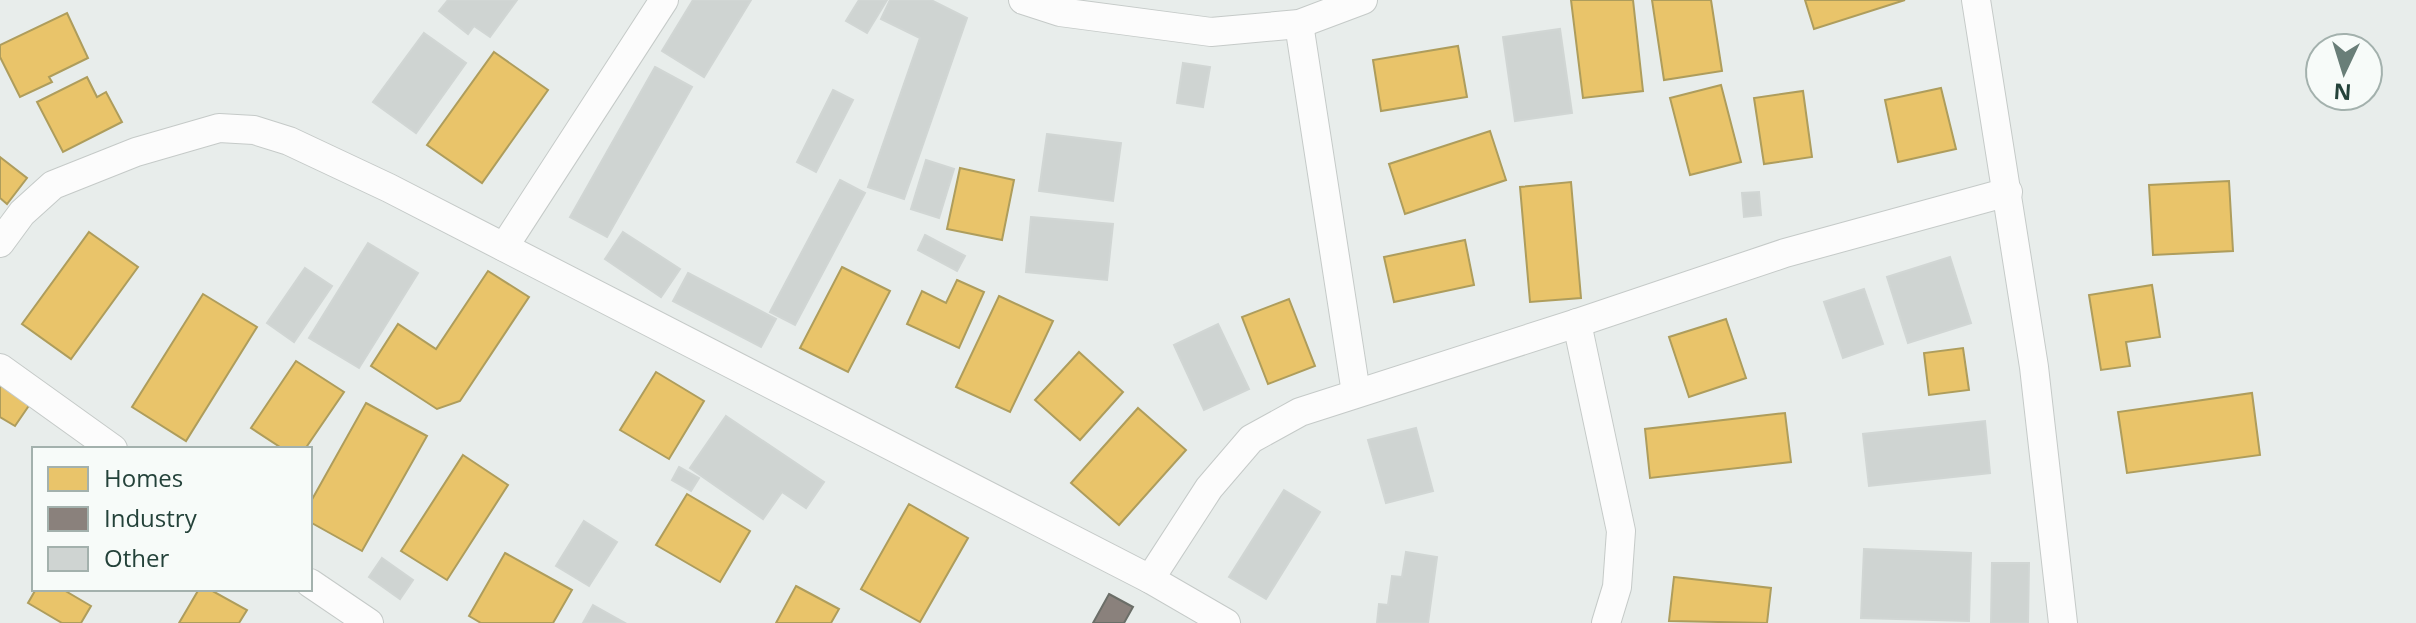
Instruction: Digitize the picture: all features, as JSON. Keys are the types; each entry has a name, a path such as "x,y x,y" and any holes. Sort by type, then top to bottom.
{"street":[{"path":"504,247 664,0"},
{"path":"1023,0 1060,12 1211,32 1299,24 1363,0"},
{"path":"1976,0 2034,367 2063,623"},
{"path":"1299,24 1356,393"},
{"path":"0,243 22,213 53,185 136,152 219,128 254,130 289,141 389,188 1150,579 1226,623"},
{"path":"1150,579 1209,488 1251,439 1300,412 1785,253 2008,192"},
{"path":"1577,323 1621,531 1617,587 1606,623"},
{"path":"0,368 39,399 110,447"},
{"path":"312,584 369,623"}],"building: Homes":[{"path":"1571,0 1633,0 1643,91 1583,98"},
{"path":"1652,0 1711,0 1722,71 1664,80"},
{"path":"1805,0 1905,0 1814,29"},
{"path":"67,13 88,58 49,77 52,82 20,97 0,57 0,45"},
{"path":"1458,46 1467,97 1381,111 1373,60"},
{"path":"494,52 548,90 482,183 427,145"},
{"path":"87,77 97,97 106,92 122,122 63,152 37,102"},
{"path":"1721,85 1741,162 1690,175 1670,98"},
{"path":"1941,88 1956,149 1898,162 1885,100"},
{"path":"1803,91 1812,157 1764,164 1754,98"},
{"path":"1490,131 1506,180 1405,214 1389,164"},
{"path":"0,157 27,178 7,204 0,198"},
{"path":"960,168 1014,180 1002,240 947,229"},
{"path":"2229,181 2233,251 2153,255 2149,185"},
{"path":"1571,182 1581,298 1530,302 1520,187"},
{"path":"89,232 138,267 71,359 22,324"},
{"path":"1465,240 1474,285 1394,302 1384,257"},
{"path":"842,267 890,291 848,372 800,348"},
{"path":"488,271 529,297 460,401 437,409 371,366 398,324 436,349"},
{"path":"957,280 984,292 959,348 907,324 922,291 946,303"},
{"path":"2152,285 2160,337 2126,342 2130,366 2101,370 2089,295"},
{"path":"203,294 257,327 186,441 132,407"},
{"path":"999,296 1053,321 1010,412 956,387"},
{"path":"1289,299 1315,366 1268,384 1242,317"},
{"path":"1726,319 1746,378 1689,397 1669,337"},
{"path":"1963,348 1969,390 1929,395 1924,353"},
{"path":"1079,352 1123,392 1080,440 1035,400"},
{"path":"296,361 344,392 306,447 280,447 251,428"},
{"path":"656,372 704,401 669,459 620,430"},
{"path":"0,385 30,404 15,426 0,417"},
{"path":"2252,393 2260,455 2127,473 2118,412"},
{"path":"366,403 427,436 362,551 312,523 312,499"},
{"path":"1138,408 1186,450 1119,525 1071,483"},
{"path":"1785,413 1791,462 1650,478 1645,429"},
{"path":"463,455 508,485 447,580 401,551"},
{"path":"687,494 750,531 720,582 656,545"},
{"path":"909,504 968,538 920,622 861,589"},
{"path":"505,553 572,590 553,623 481,623 469,616"},
{"path":"1674,577 1771,588 1767,623 1669,621"},
{"path":"796,586 839,609 831,623 776,623"},
{"path":"35,591 65,591 91,606 81,623 62,623 28,603"},
{"path":"198,591 213,591 247,610 239,623 179,623"}],"building: Industry":[{"path":"1109,594 1133,607 1124,623 1093,623"}],"building: Other":[{"path":"448,0 517,0 490,37 474,26 468,34 439,11"},
{"path":"693,0 751,0 704,77 662,51"},
{"path":"859,0 887,0 867,33 846,21"},
{"path":"890,0 931,0 967,18 904,199 868,187 920,38 881,19"},
{"path":"1560,29 1572,113 1515,121 1503,37"},
{"path":"424,33 466,63 416,133 373,102"},
{"path":"1183,63 1210,67 1203,107 1177,103"},
{"path":"655,67 692,87 607,237 570,217"},
{"path":"833,90 853,100 816,172 797,162"},
{"path":"1047,134 1121,143 1113,201 1039,191"},
{"path":"926,160 954,169 939,218 911,209"},
{"path":"840,180 865,193 795,325 770,312"},
{"path":"1759,192 1761,215 1744,217 1742,193"},
{"path":"1031,217 1113,224 1107,280 1026,272"},
{"path":"623,232 680,269 661,297 605,259"},
{"path":"925,235 965,256 957,271 918,250"},
{"path":"368,243 418,273 359,368 309,338"},
{"path":"1950,257 1971,323 1908,343 1887,277"},
{"path":"305,268 332,286 294,342 267,323"},
{"path":"688,273 776,319 761,347 673,301"},
{"path":"1864,289 1883,344 1843,358 1824,302"},
{"path":"1218,324 1249,389 1204,410 1174,345"},
{"path":"726,416 824,482 806,508 782,492 763,519 690,468"},
{"path":"1985,421 1990,473 1869,486 1863,434"},
{"path":"1416,428 1433,491 1386,503 1368,440"},
{"path":"679,467 699,478 691,491 672,480"},
{"path":"1284,490 1320,512 1266,599 1229,577"},
{"path":"584,521 617,542 589,586 556,566"},
{"path":"1864,549 1971,553 1969,621 1861,618"},
{"path":"1406,552 1437,557 1428,623 1377,623 1379,604 1388,605 1392,576 1402,577"},
{"path":"382,558 413,580 400,599 369,577"},
{"path":"1992,563 2029,563 2028,623 1991,623"},
{"path":"593,605 625,623 583,623"}]}
